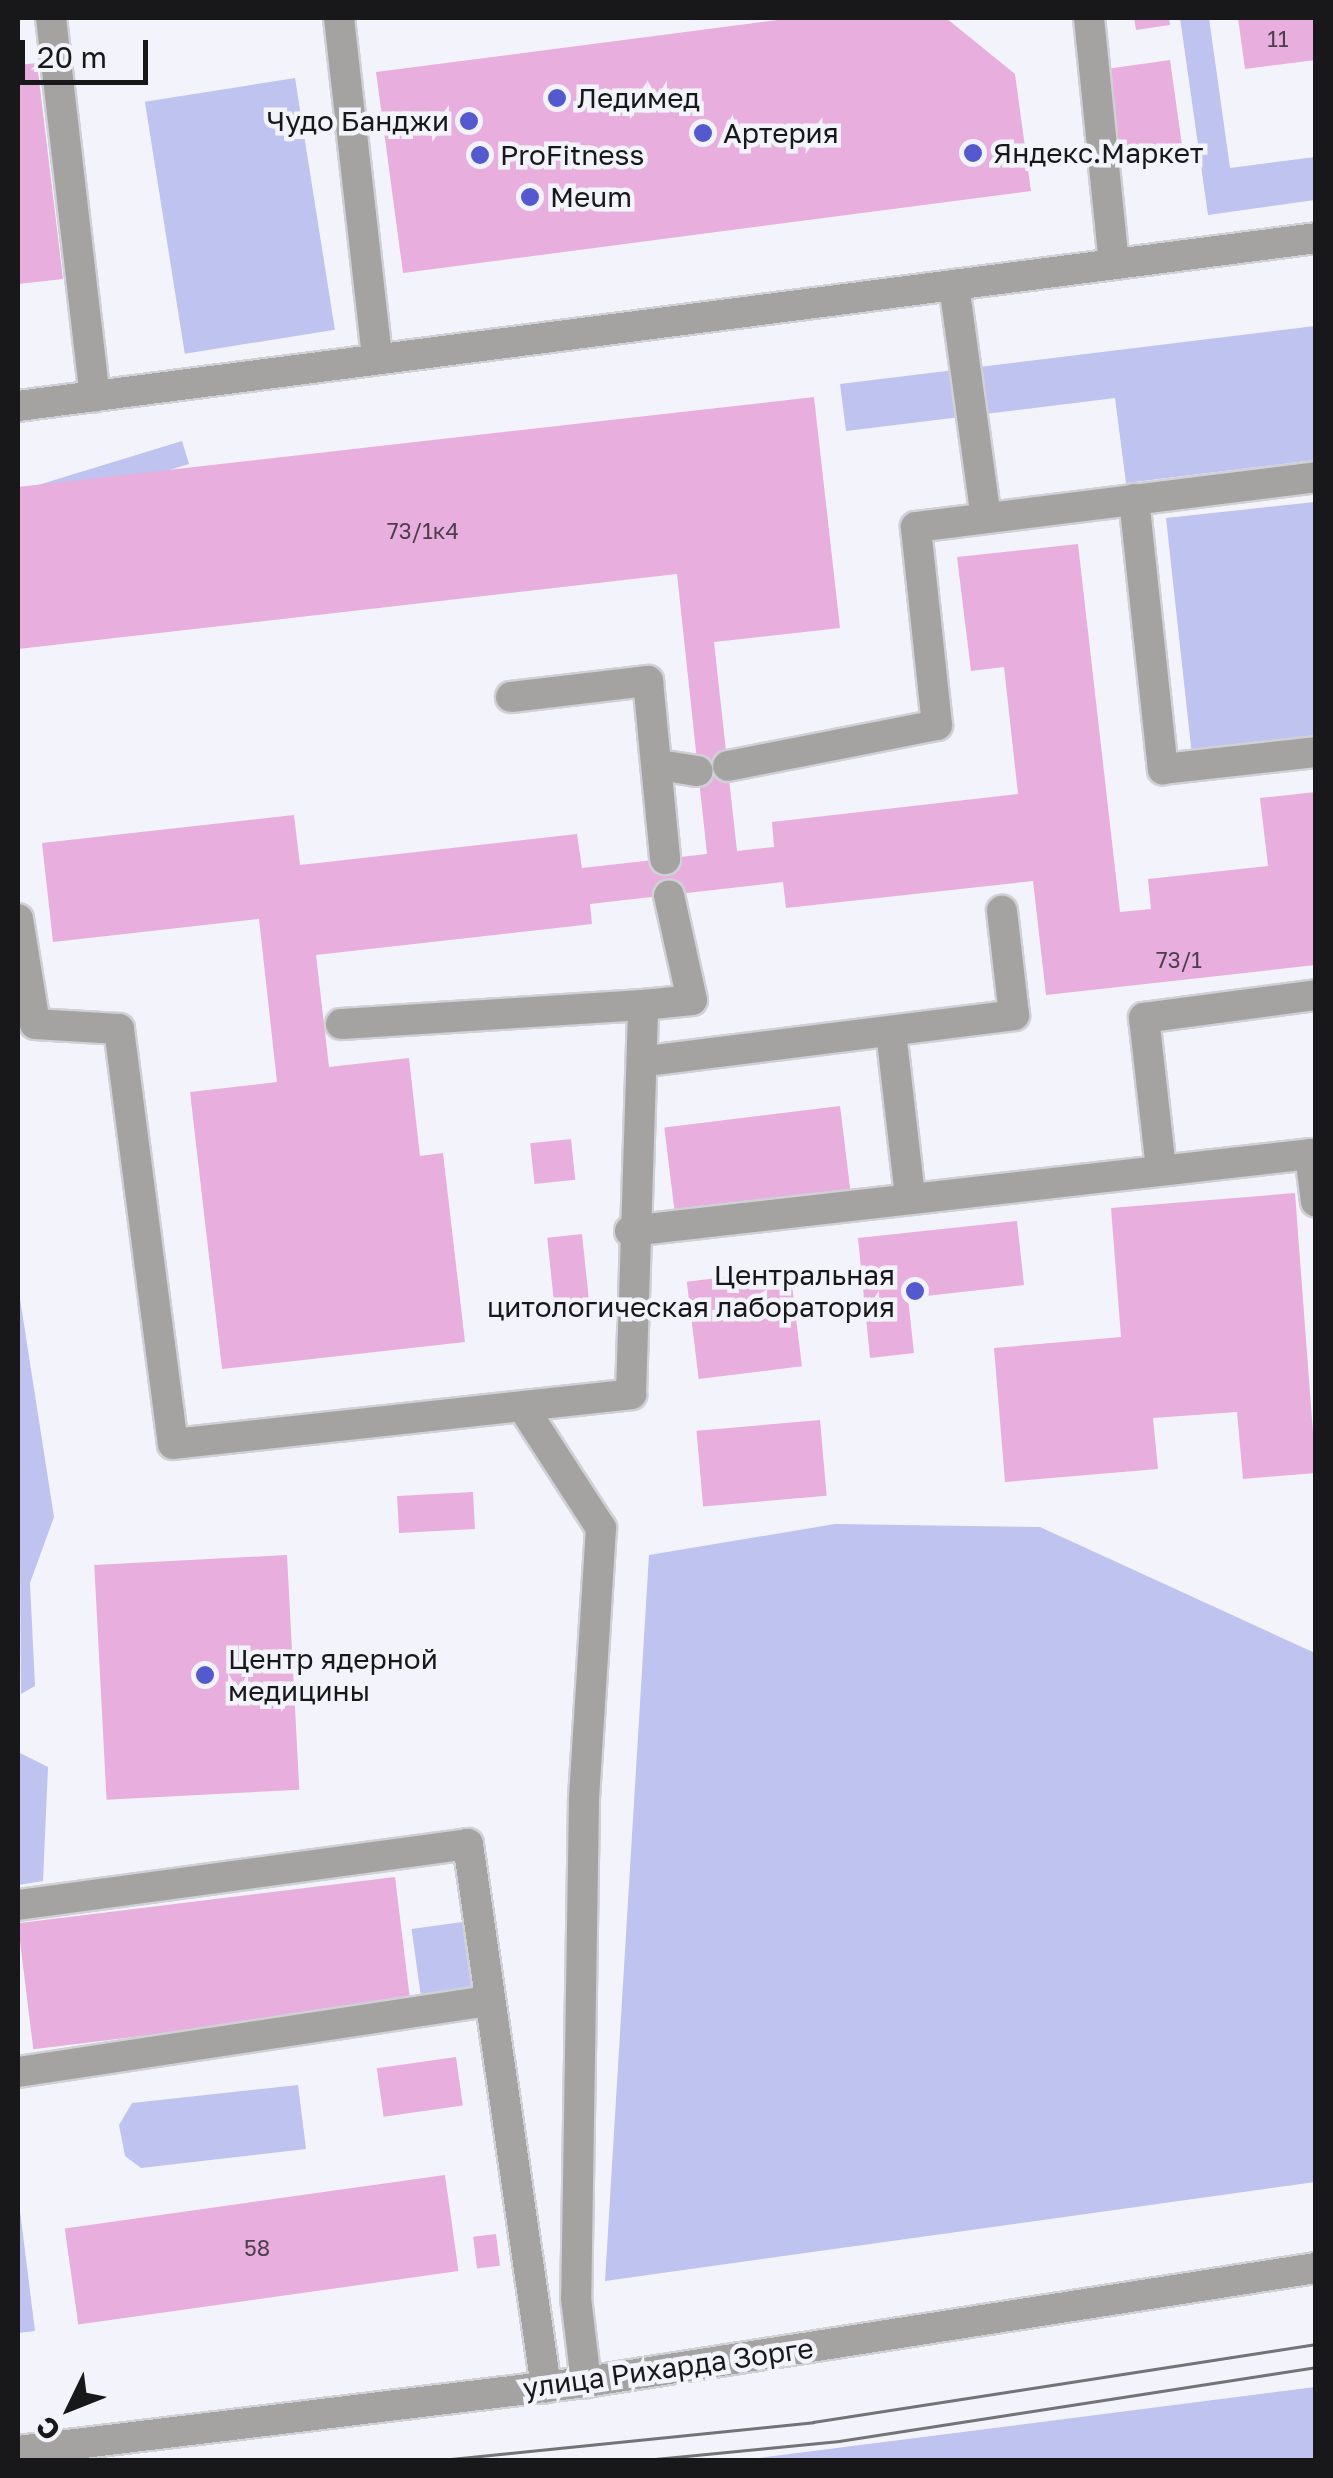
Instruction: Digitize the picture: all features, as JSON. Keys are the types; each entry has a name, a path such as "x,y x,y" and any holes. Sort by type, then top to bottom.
{"street":[{"path":"51,18 94,396"},
{"path":"339,18 378,359"},
{"path":"1089,18 1114,264"},
{"path":"18,406 1316,238"},
{"path":"954,285 986,518"},
{"path":"728,766 937,725 916,527 1316,476"},
{"path":"1134,500 1163,769 1316,752"},
{"path":"511,697 648,682 659,765 665,859"},
{"path":"659,765 698,770"},
{"path":"341,1024 692,1000 669,895"},
{"path":"646,1062 1014,1016 1002,911"},
{"path":"18,919 34,1024 119,1029 173,1444 524,1409 631,1394 630,1232 646,1062 643,1005"},
{"path":"1161,1169 1144,1018 1316,995"},
{"path":"892,1032 910,1196"},
{"path":"630,1232 910,1196 1310,1154 1316,1202"},
{"path":"524,1409 600,1528 584,1801 576,2298 586,2382"},
{"path":"18,1905 468,1844 546,2387"},
{"path":"18,2072 490,2001"},
{"name":"улица Рихарда Зорге","path":"18,2451 586,2382 1316,2268"}],"shaded area":[{"path":"1180,18 1209,18 1230,168 1315,157 1315,200 1208,215"},
{"path":"295,78 335,330 185,354 145,102"},
{"path":"1315,326 1315,460 1126,483 1115,398 846,431 840,384"},
{"path":"182,441 189,464 31,512 24,489"},
{"path":"1315,502 1315,743 1192,756 1166,518"},
{"path":"18,1286 54,1517 30,1583 35,1686 21,1694"},
{"path":"835,1524 1040,1527 1315,1653 1315,2182 605,2281 649,1555"},
{"path":"18,1752 48,1767 43,1881 18,1885"},
{"path":"462,1922 471,1989 421,1996 411,1929"},
{"path":"298,2085 306,2149 141,2168 125,2156 119,2125 132,2103"},
{"path":"18,2195 35,2331 18,2333"},
{"path":"1315,2387 1315,2460 743,2460"}],"building":[{"name":"Артерия","path":"793,18 946,18 1015,74 1031,191 403,273 376,72"},
{"path":"1134,18 1169,18 1170,25 1136,30"},
{"path":"1238,18 1316,18 1316,60 1245,69"},
{"path":"1170,60 1183,155 1118,164 1105,69"},
{"path":"37,63 63,279 18,284 18,65"},
{"path":"814,397 840,628 714,642 737,851 774,847 772,822 1018,794 1004,667 971,671 957,557 1078,544 1120,912 1151,909 1148,879 1268,866 1260,798 1316,792 1316,965 1046,995 1033,881 786,908 783,882 590,904 592,924 316,955 329,1067 409,1058 420,1156 443,1153 465,1342 222,1369 190,1092 277,1082 259,919 53,942 42,843 294,815 300,865 577,834 582,868 707,854 677,574 18,649 18,487"},
{"path":"840,1106 851,1194 675,1216 664,1128"},
{"path":"571,1139 575,1180 535,1184 530,1143"},
{"path":"1295,1193 1316,1473 1243,1479 1237,1412 1153,1418 1158,1469 1005,1482 994,1348 1121,1337 1111,1208"},
{"name":"Центральная цитологическая лаборатория","path":"1017,1221 1024,1285 908,1298 914,1353 870,1358 858,1238"},
{"path":"582,1234 589,1305 555,1308 547,1238"},
{"path":"790,1269 802,1366 699,1379 687,1282"},
{"path":"820,1420 827,1496 703,1507 696,1431"},
{"path":"473,1492 475,1529 399,1533 397,1496"},
{"path":"287,1555 299,1790 107,1800 94,1565"},
{"path":"395,1877 410,2003 33,2049 18,1923"},
{"path":"456,2057 463,2106 384,2117 377,2068"},
{"path":"445,2175 458,2271 78,2324 65,2228"},
{"path":"496,2234 500,2266 477,2269 473,2237"}],"tram line":[{"path":"441,2460 813,2422 1316,2344"},
{"path":"645,2460 839,2441 1316,2367"}],"place":[{"name":"Ледимед","path":"557,98"},
{"name":"Чудо Банджи","path":"469,121"},
{"name":"Артерия","path":"703,133"},
{"name":"Яндекс.Маркет","path":"973,153"},
{"name":"ProFitness","path":"480,155"},
{"name":"Meum","path":"530,197"},
{"name":"Центральная цитологическая лаборатория","path":"915,1291"},
{"name":"Центр ядерной медицины","path":"205,1675"}]}
